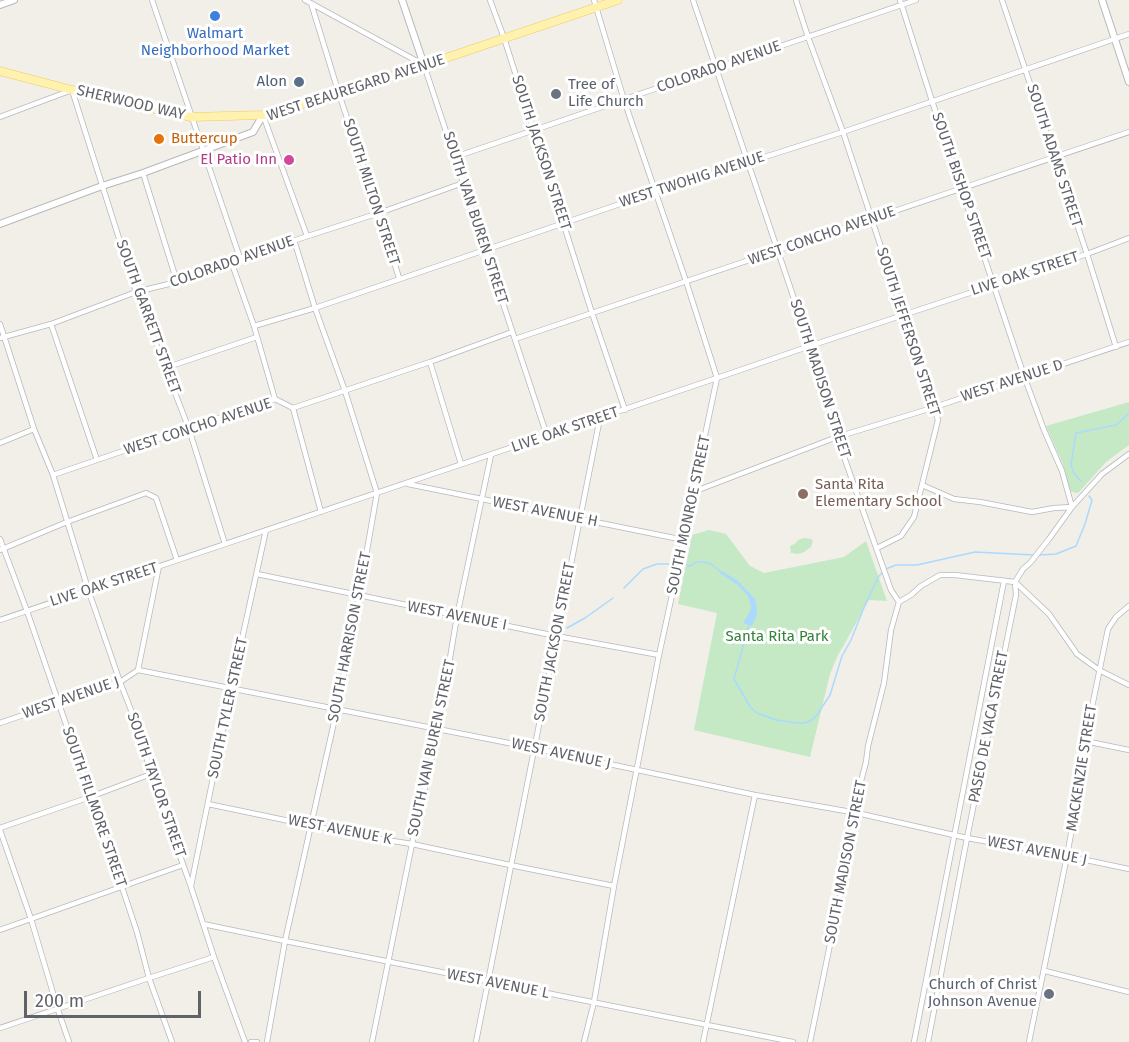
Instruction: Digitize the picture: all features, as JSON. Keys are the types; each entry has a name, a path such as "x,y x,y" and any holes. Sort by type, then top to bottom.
{"main road":[{"name":"WEST BEAUREGARD AVENUE","path":"263,116 339,94 504,38 595,4 618,0"},
{"name":"SHERWOOD WAY","path":"0,71 191,117 263,116"}],"street":[{"path":"0,5 14,0"},
{"path":"152,0 240,258"},
{"path":"305,0 424,65"},
{"name":"SOUTH VAN BUREN STREET","path":"402,0 547,436"},
{"name":"SOUTH JACKSON STREET","path":"490,0 625,410"},
{"name":"SOUTH MADISON STREET","path":"693,0 810,346 837,437 891,590 900,603 891,630 884,682 867,746 857,813 810,1042"},
{"name":"SOUTH JEFFERSON STREET","path":"796,0 843,132 932,408 938,420 914,517 901,536 877,548"},
{"name":"COLORADO AVENUE","path":"454,157 808,37 901,2 916,0"},
{"name":"SOUTH ADAMS STREET","path":"1002,0 1116,347"},
{"path":"1102,0 1129,82"},
{"name":"SOUTH MILTON STREET","path":"311,2 399,279"},
{"name":"SOUTH BISHOP STREET","path":"901,2 1024,376 1062,471 1072,507"},
{"name":"SOUTH MONROE STREET","path":"584,1042 594,1002 659,655 717,378 624,100 595,4"},
{"name":"WEST TWOHIG AVENUE","path":"254,326 315,308 563,222 843,132 1129,34"},
{"path":"0,117 72,90"},
{"name":"SOUTH GARRETT STREET","path":"72,90 136,292 189,429 225,544"},
{"path":"263,116 306,236"},
{"name":"WEST BEAUREGARD AVENUE","path":"0,224 253,132 263,116"},
{"name":"WEST CONCHO AVENUE","path":"514,339 1129,132"},
{"path":"143,173 177,282"},
{"name":"COLORADO AVENUE","path":"2,337 51,324 136,292 177,282 231,261 463,183"},
{"name":"LIVE OAK STREET","path":"0,620 1129,238"},
{"name":"SOUTH HARRISON STREET","path":"267,1042 285,942 337,709 377,493 294,240"},
{"path":"231,261 254,326 275,399"},
{"name":"SOUTH TAYLOR STREET","path":"0,324 2,337 34,429 53,476 88,589 138,728 151,774 245,1042"},
{"path":"51,324 96,460"},
{"name":"WEST CONCHO AVENUE","path":"53,476 275,399 293,408 512,332"},
{"path":"165,368 257,337"},
{"name":"WEST AVENUE D","path":"693,492 837,437 932,408 1129,342"},
{"path":"430,362 461,465"},
{"path":"293,408 321,512"},
{"name":"SOUTH JACKSON STREET","path":"476,1042 600,418"},
{"path":"0,443 34,429"},
{"name":"SOUTH VAN BUREN STREET","path":"372,1042 412,844 438,730 458,616 491,454"},
{"path":"1015,582 1072,507 1102,474 1129,454"},
{"path":"1121,459 1129,463"},
{"name":"WEST AVENUE H","path":"405,483 684,540"},
{"path":"922,485 954,499 1032,512 1072,507"},
{"path":"2,549 146,493 156,498 177,560"},
{"name":"SOUTH TYLER STREET","path":"191,887 266,530"},
{"name":"SOUTH FILLMORE STREET","path":"0,539 122,887 149,978 172,1042"},
{"path":"138,670 159,566"},
{"name":"WEST AVENUE I","path":"257,574 659,655"},
{"path":"900,603 921,586 940,575 1015,582 1049,614 1077,654 1099,670 1129,685"},
{"name":"PASEO DE VACA STREET","path":"914,1042 1004,581"},
{"name":"PASEO DE VACA STREET","path":"928,1042 1016,595 1015,582"},
{"name":"MACKENZIE STREET","path":"1029,1042 1067,856 1081,778 1084,741 1108,629 1116,617 1129,606"},
{"name":"WEST AVENUE J","path":"0,723 120,682 138,670 1129,869"},
{"path":"1084,741 1129,750"},
{"path":"69,1042 0,829 151,774"},
{"path":"703,1042 755,795"},
{"name":"WEST AVENUE K","path":"208,804 614,886"},
{"path":"0,930 183,865"},
{"name":"WEST AVENUE L","path":"203,924 794,1042"},
{"path":"0,1028 214,957"},
{"path":"1045,971 1129,992"},
{"path":"251,1042 257,1042"}],"green space":[{"path":"1129,402 1129,445 1106,462 1079,492 1070,491 1063,464 1046,426"},
{"name":"Santa Rita Park","path":"709,530 726,534 750,566 764,573 844,557 866,541 887,601 869,600 837,657 830,674 810,757 694,730 717,613 678,604 692,535"},
{"path":"804,538 813,541 811,547 798,554 791,553 790,546"}],"water":[{"path":"722,571 738,581 755,599 757,614 752,626 743,623 750,612 751,605 748,596 739,586 720,573"}],"waterway":[{"path":"1081,481 1071,465 1076,433 1116,425 1129,413"},
{"path":"1039,555 1056,554 1076,546 1092,500 1089,496"},
{"path":"886,569 896,565 917,565 975,552 1034,555"},
{"path":"684,565 690,566 696,562 703,562 711,564 721,572"},
{"path":"624,588 643,569 657,564 670,564"},
{"path":"749,625 734,679 751,708 757,713 776,720 805,723 817,715 830,695 842,656 882,573"},
{"path":"567,628 613,598"}],"place":[{"name":"Walmart Neighborhood Market","path":"215,16"},
{"name":"Alon","path":"299,82"},
{"name":"Tree of Life Church","path":"556,94"},
{"name":"Buttercup","path":"159,139"},
{"name":"El Patio Inn","path":"289,160"},
{"name":"Santa Rita Elementary School","path":"803,494"},
{"name":"Church of Christ Johnson Avenue","path":"1049,994"}]}
